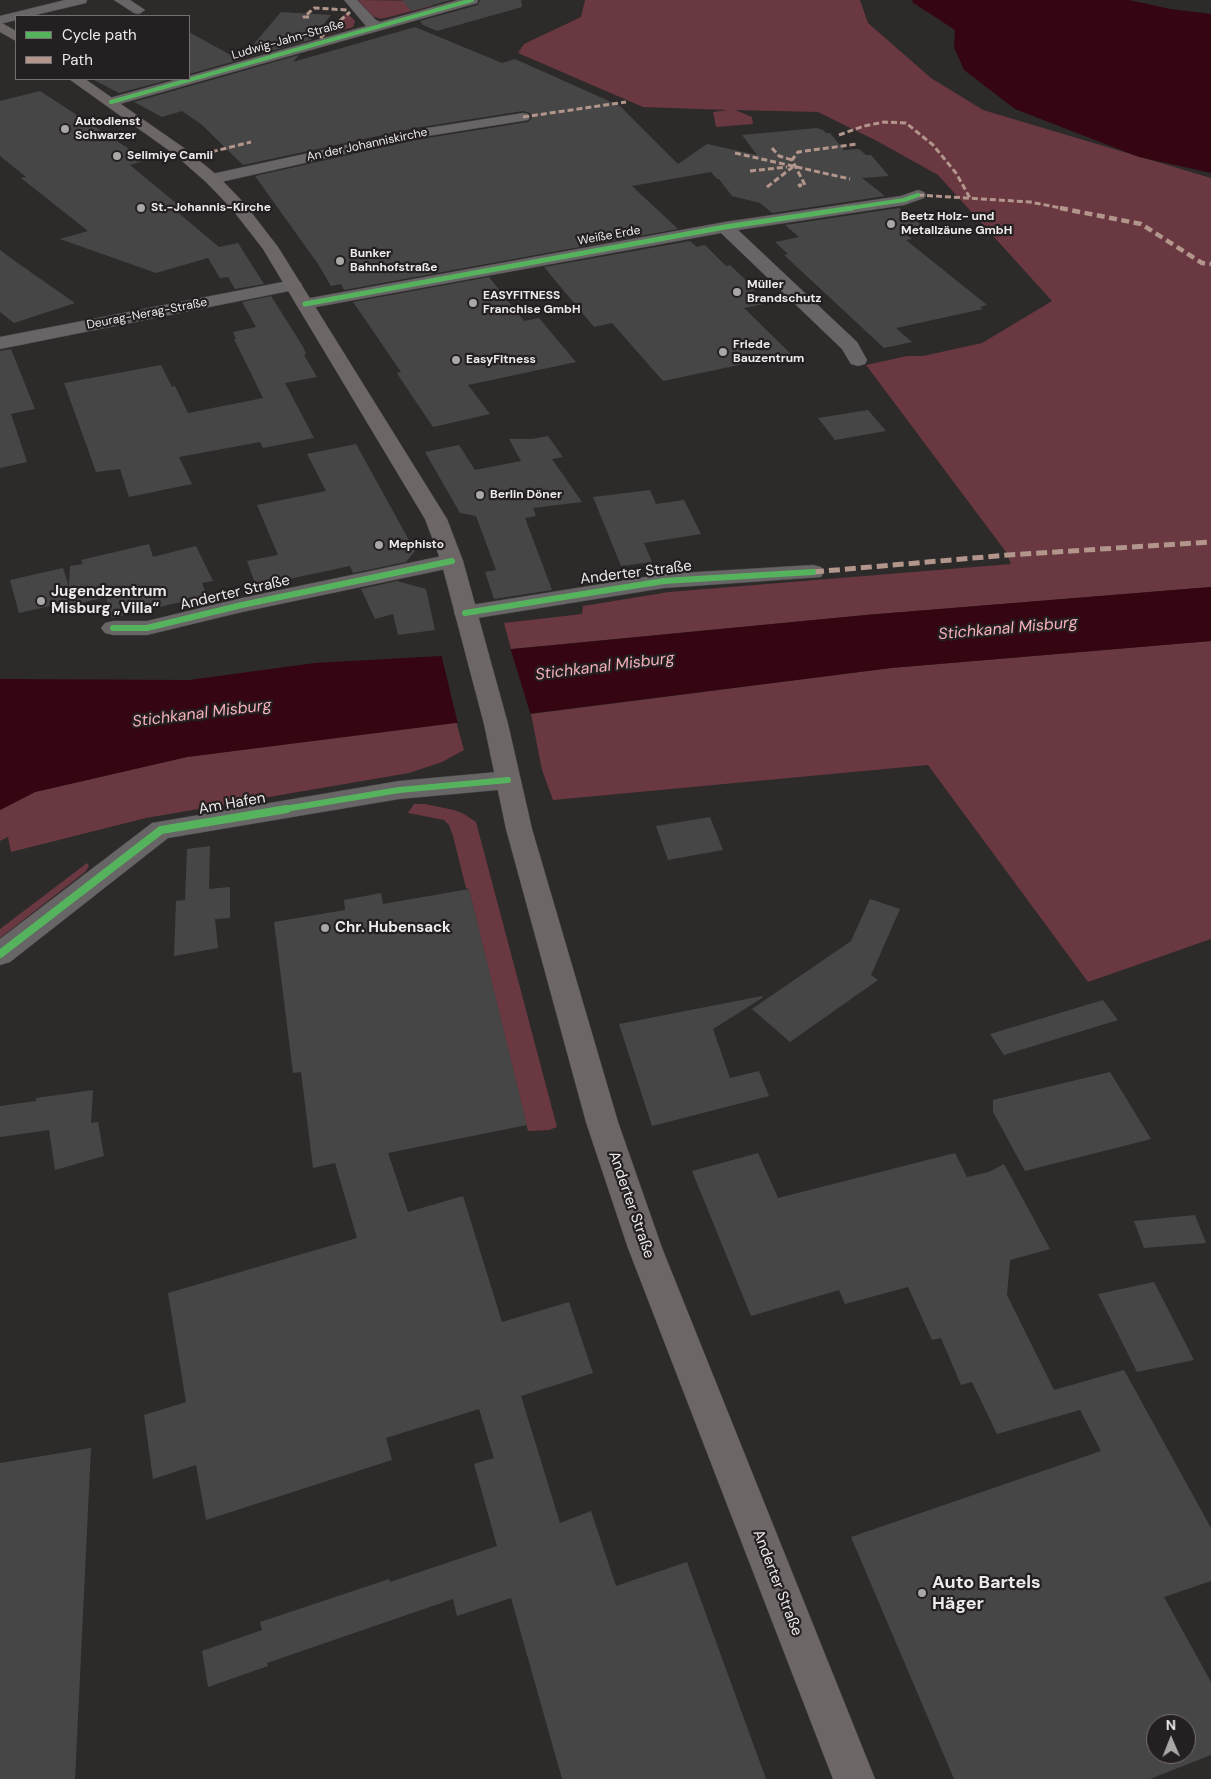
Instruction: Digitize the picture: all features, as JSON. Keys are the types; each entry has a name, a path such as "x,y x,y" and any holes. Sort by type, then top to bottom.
{"main road":[{"path":"0,26 15,36"},
{"name":"Anderter Straße","path":"78,80 179,151 212,179 259,231 436,519 452,561 496,724 519,829 602,1122 642,1239 854,1779"}],"street":[{"path":"20,15 81,0"},
{"path":"120,0 139,10"},
{"path":"350,0 371,23 379,26"},
{"name":"Ludwig-Jahn-Straße","path":"190,80 472,0"},
{"path":"0,20 15,16"},
{"name":"Ludwig-Jahn-Straße","path":"111,102 189,80"},
{"name":"An der Johanniskirche","path":"212,179 415,134 523,117"},
{"name":"Weiße Erde","path":"305,304 725,227 904,200 918,195"},
{"path":"725,227 850,346 858,360"},
{"name":"Deurag-Nerag-Straße","path":"0,343 293,285"},
{"name":"Anderter Straße","path":"113,628 147,628 242,605 452,561"},
{"name":"Anderter Straße","path":"465,612 664,581 813,572"},
{"name":"Am Hafen","path":"0,954 161,830 399,790 508,780"}],"shaded area":[{"path":"358,0 428,1 432,6 381,19 372,16"},
{"path":"585,0 860,0 868,23 931,78 983,110 1211,178 1211,587 866,615 511,649 504,623 582,614 583,606 669,592 1011,564 1006,552 866,365 907,356 923,356 982,343 1052,301 938,175 877,141 818,112 735,110 752,117 753,124 716,127 713,112 728,110 643,107 518,53 524,44 581,17"},
{"path":"347,13 355,21 353,27 323,36"},
{"path":"1211,641 1211,939 1088,982 928,765 553,800 542,770 531,714 891,668"},
{"path":"456,721 464,750 442,762 409,773 146,818 11,852 8,837 0,841 0,810 35,792 187,757"},
{"path":"414,804 425,804 454,810 476,822 557,1127 549,1130 528,1131 469,889 466,888 453,836 449,825 444,820 408,813"},
{"path":"87,863 89,866 85,872 0,938 0,929"}],"water":[{"path":"913,0 1129,0 1170,9 1211,14 1211,173 1139,157 1015,109 964,70 954,47 955,30 912,2"},
{"name":"Stichkanal Misburg","path":"1211,587 1211,641 891,668 187,757 35,792 0,810 0,679 189,680 315,663 441,656 866,615"}],"pier":[{"path":"510,647 531,716 458,724 441,654"}],"building":[{"path":"402,0 451,0 411,11"},
{"path":"480,0 521,0 522,7 437,31 423,25 420,21 478,5"},
{"path":"281,12 331,15 311,40 241,59"},
{"path":"415,27 502,63 515,59 620,106 678,164 707,144 757,155 742,135 817,128 823,130 826,133 830,133 844,150 859,149 866,155 871,155 889,176 862,178 885,196 772,213 760,203 732,196 711,172 632,186 678,229 344,290 341,284 331,286 318,264 255,176 415,140 528,122 532,118 530,113 523,111 415,128 243,165 201,124 182,111 162,117 134,102 299,55 293,62"},
{"path":"190,33 227,53 239,60 190,74"},
{"path":"94,80 168,80 119,93"},
{"path":"40,91 146,160 130,165 182,208 175,210 219,247 238,243 264,284 235,289 228,277 220,278 208,258 156,273 60,239 88,231 21,178 26,177 0,156 0,101"},
{"path":"899,208 923,226 906,230 912,234 907,235 912,239 906,240 987,305 980,307 983,309 896,328 912,342 884,348 784,255 788,254 775,242 799,237 785,225"},
{"path":"690,241 697,247 705,245 726,266 730,265 756,290 751,291 764,304 744,308 791,354 663,381 612,323 594,327 544,267"},
{"path":"0,250 75,303 14,323 0,312"},
{"path":"489,277 524,321 539,318 576,362 468,385 490,414 433,427 397,373 401,372 353,302"},
{"path":"271,296 302,345 306,354 304,355 317,377 285,383 314,438 263,448 260,442 179,457 192,484 129,497 120,469 96,472 64,383 161,365 172,387 175,386 188,413 263,398 234,339 236,339 233,332 256,327 242,302"},
{"path":"11,349 35,409 11,414 27,462 0,468 0,351"},
{"path":"868,410 886,431 835,440 818,418"},
{"path":"548,436 563,457 552,459 582,502 533,508 536,516 525,518 552,590 494,599 485,572 496,570 476,516 460,513 425,452 459,445 475,470 521,461 509,439 531,439"},
{"path":"356,444 415,551 406,562 353,573 350,566 256,586 247,561 278,555 257,505 326,491 307,454"},
{"path":"650,490 656,504 684,500 701,534 644,543 652,562 621,566 593,497"},
{"path":"149,544 153,557 196,546 213,581 202,583 207,596 112,618 106,597 51,610 50,606 19,613 10,580 63,568 69,587 70,566 83,564 81,560"},
{"path":"397,581 426,589 435,630 398,635 393,614 375,619 361,589"},
{"path":"710,817 723,850 668,860 656,826"},
{"path":"210,846 209,889 230,887 230,918 215,919 218,948 174,956 176,901 185,900 187,849"},
{"path":"469,889 527,1125 388,1153 408,1212 463,1196 502,1322 569,1302 593,1373 521,1396 560,1523 591,1511 616,1586 687,1562 766,1779 562,1779 511,1598 457,1616 453,1599 267,1663 268,1666 208,1687 202,1651 262,1630 260,1622 389,1579 390,1582 497,1546 474,1464 494,1458 479,1409 386,1438 392,1460 206,1520 196,1465 153,1479 144,1415 186,1402 168,1293 357,1238 335,1163 313,1168 301,1072 293,1073 274,922 345,910 344,900 381,893 383,904"},
{"path":"870,899 900,909 871,975 878,980 790,1042 752,1009 851,941"},
{"path":"762,996 762,998 713,1029 730,1078 759,1071 769,1096 652,1126 619,1024"},
{"path":"1103,1000 1118,1020 1004,1055 990,1034"},
{"path":"1110,1072 1151,1139 1025,1171 993,1112 993,1100"},
{"path":"93,1090 91,1123 98,1122 104,1156 55,1170 49,1130 0,1137 0,1106 36,1101 36,1098"},
{"path":"758,1153 778,1198 955,1153 967,1177 989,1172 1004,1164 1050,1249 1010,1260 1007,1295 1054,1390 1124,1370 1211,1528 1211,1581 1164,1597 1211,1682 1211,1755 1196,1761 1196,1714 1146,1714 1146,1764 1188,1764 1150,1779 954,1779 851,1537 1101,1451 1080,1410 997,1434 972,1382 961,1385 941,1338 932,1340 908,1287 845,1304 839,1290 751,1316 692,1171"},
{"path":"1195,1215 1206,1243 1144,1248 1134,1221"},
{"path":"1154,1282 1194,1360 1137,1372 1098,1294"},
{"path":"91,1448 75,1779 0,1779 0,1463"}],"marked path":[{"path":"309,17 304,17 314,8 348,10"},
{"path":"323,37 321,37 350,12"},
{"path":"523,117 626,102"},
{"path":"839,135 864,126 884,122 906,123 933,145 956,173 970,198"},
{"path":"203,154 251,142"},
{"path":"801,187 799,185 805,185 792,160 798,152 857,144"},
{"path":"772,148 779,156 792,160"},
{"path":"735,153 850,179"},
{"path":"767,187 794,166"},
{"path":"750,171 787,167"},
{"path":"918,195 1030,202 1141,224 1202,263 1211,264"},
{"path":"813,572 1008,555 1211,542"}],"cycle path":[{"path":"190,80 472,0"},
{"path":"111,102 189,80"},
{"path":"305,304 725,227 904,200 918,195"},
{"path":"113,628 147,628 242,605 452,561"},
{"path":"465,613 664,581 813,572"},
{"path":"0,954 161,830 399,790 508,780"}],"place":[{"name":"Autodienst Schwarzer","path":"65,129"},
{"name":"Selimiye Camii","path":"117,156"},
{"name":"St.-Johannis-Kirche","path":"141,208"},
{"name":"Beetz Holz- und Metallzäune GmbH","path":"891,224"},
{"name":"Bunker Bahnhofstraße","path":"340,261"},
{"name":"Müller Brandschutz","path":"737,292"},
{"name":"EASYFITNESS Franchise GmbH","path":"473,303"},
{"name":"Friede Bauzentrum","path":"723,352"},
{"name":"EasyFitness","path":"456,360"},
{"name":"Berlin Döner","path":"480,495"},
{"name":"Mephisto","path":"379,545"},
{"name":"Jugendzentrum Misburg „Villa“","path":"41,601"},
{"name":"Chr. Hubensack","path":"325,928"},
{"name":"Auto Bartels Häger","path":"922,1593"}]}
